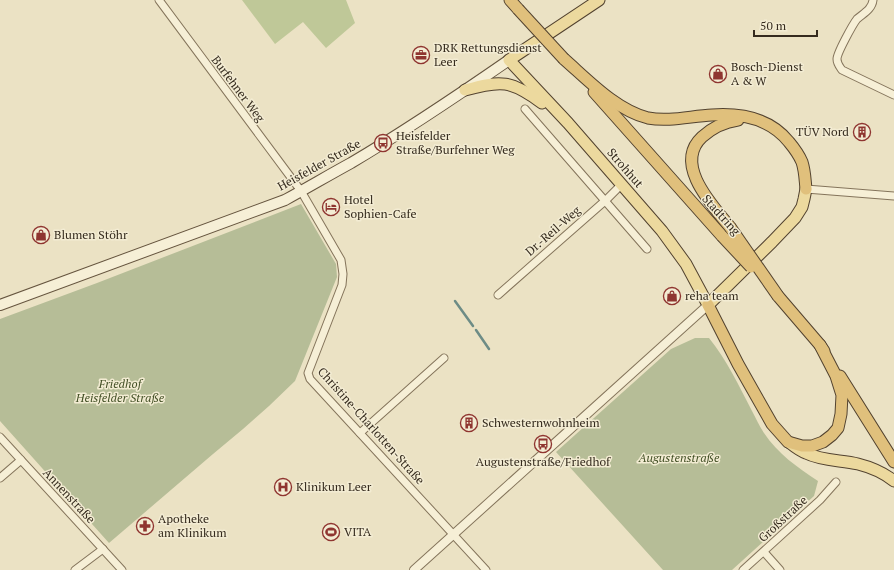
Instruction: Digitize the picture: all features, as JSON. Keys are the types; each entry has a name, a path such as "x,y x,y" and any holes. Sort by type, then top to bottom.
{"highway":[{"name":"Stadtring","path":"510,0 722,236 778,296 820,345 894,462"},
{"path":"564,59 607,96 629,110 648,118 673,119 712,115 734,115 757,119 774,127 785,136 802,162 806,189"},
{"path":"757,119 727,122 716,126 707,132 694,148 692,164 695,176 702,191 730,227 778,296"},
{"path":"708,305 734,357 772,424 788,442 802,446 812,446 823,442 832,435 838,428 841,414 842,396 836,376 820,345"}],"main road":[{"name":"Heisfelder Straße","path":"0,305 285,200 301,192 389,140 599,0"},
{"name":"Strohhut","path":"509,60 568,123 675,246 708,305"},
{"path":"465,90 494,83 515,86 528,93 568,123"},
{"path":"708,305 795,218 802,207 806,189"},
{"path":"788,442 806,454 857,464 874,469 890,477 894,481"}],"street":[{"name":"Burfehner Weg","path":"158,0 301,192"},
{"path":"873,0 872,5 852,26 837,57 838,64 842,70 894,95"},
{"path":"525,109 606,200 647,249"},
{"name":"Dr.-Reil-Weg","path":"498,295 606,200 622,184"},
{"path":"806,189 894,196"},
{"name":"Christine-Charlotten-Straße","path":"301,192 341,260 343,274 342,285 308,373 310,379 486,570"},
{"path":"414,570 708,305"},
{"path":"360,433 444,358"},
{"name":"Annenstraße","path":"0,437 122,570"},
{"path":"0,478 21,460"},
{"name":"Großstraße","path":"743,570 820,500 836,482"},
{"path":"74,570 103,549"},
{"path":"764,552 780,570"}],"green space":[{"path":"242,0 346,0 355,23 326,48 303,22 275,44"},
{"name":"Friedhof Heisfelder Straße","path":"301,204 336,264 337,277 295,381 243,429 109,543 0,421 0,319"},
{"name":"Augustenstraße","path":"695,338 709,338 727,364 769,440 788,460 818,481 814,496 732,570 663,570 556,452 671,349"}],"waterway":[{"path":"455,301 473,326"},
{"path":"476,330 489,349"}],"place":[{"name":"DRK Rettungsdienst Leer","path":"421,55"},
{"name":"Bosch-Dienst A & W","path":"718,74"},
{"name":"TÜV Nord","path":"862,132"},
{"name":"Heisfelder Straße/Burfehner Weg","path":"383,143"},
{"name":"Hotel Sophien-Cafe","path":"331,207"},
{"name":"Blumen Stöhr","path":"41,235"},
{"name":"reha team","path":"672,296"},
{"name":"Schwesternwohnheim","path":"469,423"},
{"name":"Augustenstraße/Friedhof","path":"543,444"},
{"name":"Klinikum Leer","path":"283,487"},
{"name":"Apotheke am Klinikum","path":"145,526"},
{"name":"VITA","path":"331,532"}]}
